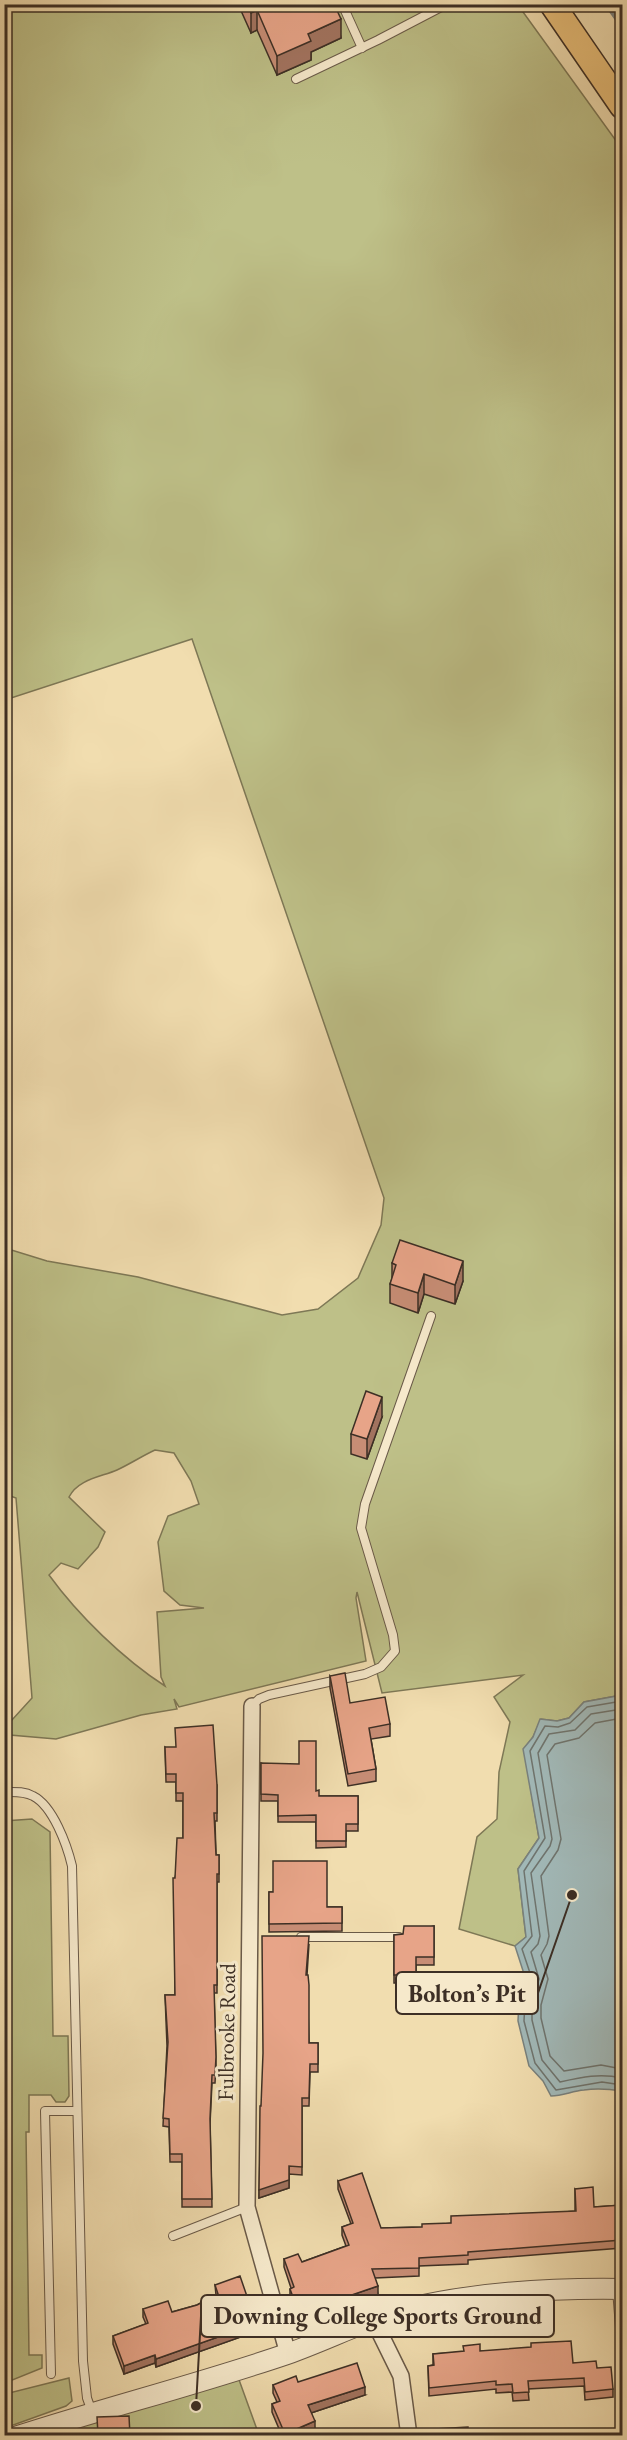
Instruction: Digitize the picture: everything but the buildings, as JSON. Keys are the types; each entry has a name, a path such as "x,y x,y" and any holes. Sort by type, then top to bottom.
{"main road":[{"path":"552,4 622,106"}],"street":[{"name":"Fulbrooke Road","path":"252,1706 256,1938 247,2207 288,2354"},
{"path":"18,2436 288,2354 374,2319 406,2310 449,2301 551,2289 620,2289"},
{"path":"374,2319 401,2376 409,2436"}],"lane":[{"path":"345,4 343,6 362,48"},
{"path":"296,79 447,4"},
{"path":"252,1706 259,1699 269,1695 365,1674 381,1667 395,1651 393,1635 361,1528 365,1504 431,1316"},
{"path":"4,1792 24,1792 39,1800 50,1814 62,1837 72,1866 82,2361 87,2398 92,2412"},
{"path":"296,1938 399,1937"},
{"path":"51,2374 45,2111 77,2111"},
{"path":"173,2236 247,2207"},
{"path":"620,2289 622,2353"}],"green space":[{"path":"5,5 518,5 622,149 622,1695 584,1702 569,1718 557,1721 541,1719 533,1737 524,1749 539,1838 518,1869 526,1937 515,1946 459,1929 477,1837 497,1819 499,1772 510,1722 494,1697 523,1675 382,1693 357,1592 366,1661 179,1707 174,1699 177,1709 141,1715 56,1739 10,1735 11,1721 32,1698 16,1498 5,1494 5,1248 47,1261 138,1277 282,1315 318,1309 358,1278 381,1225 384,1198 192,639 5,700","holes":["155,1450 174,1453 191,1481 199,1504 168,1516 158,1542 164,1591 180,1605 204,1608 157,1612 161,1677 165,1686 133,1663 102,1635 73,1605 49,1575 61,1563 78,1569 98,1547 105,1532 69,1497 78,1486 90,1479 117,1470"]},
{"path":"32,1819 50,1832 53,2036 68,2036 69,2096 65,2102 56,2102 51,2095 29,2095 29,2132 26,2132 29,2355 42,2355 42,2368 5,2383 4,1821"},
{"path":"238,2377 259,2435 49,2436"},
{"path":"69,2378 72,2401 66,2406 5,2428 5,2394"}],"water":[{"path":"622,1695 622,2091 594,2089 551,2096 543,2081 529,2066 518,2021 519,2001 526,1980 515,1946 526,1937 518,1869 539,1838 523,1749 533,1737 540,1719 557,1721 569,1718 584,1702"}],"waterway":[{"path":"607,4 622,25"}],"place":[{"name":"Bolton’s Pit","path":"572,1895"},
{"name":"Downing College Sports Ground","path":"196,2406"}]}
